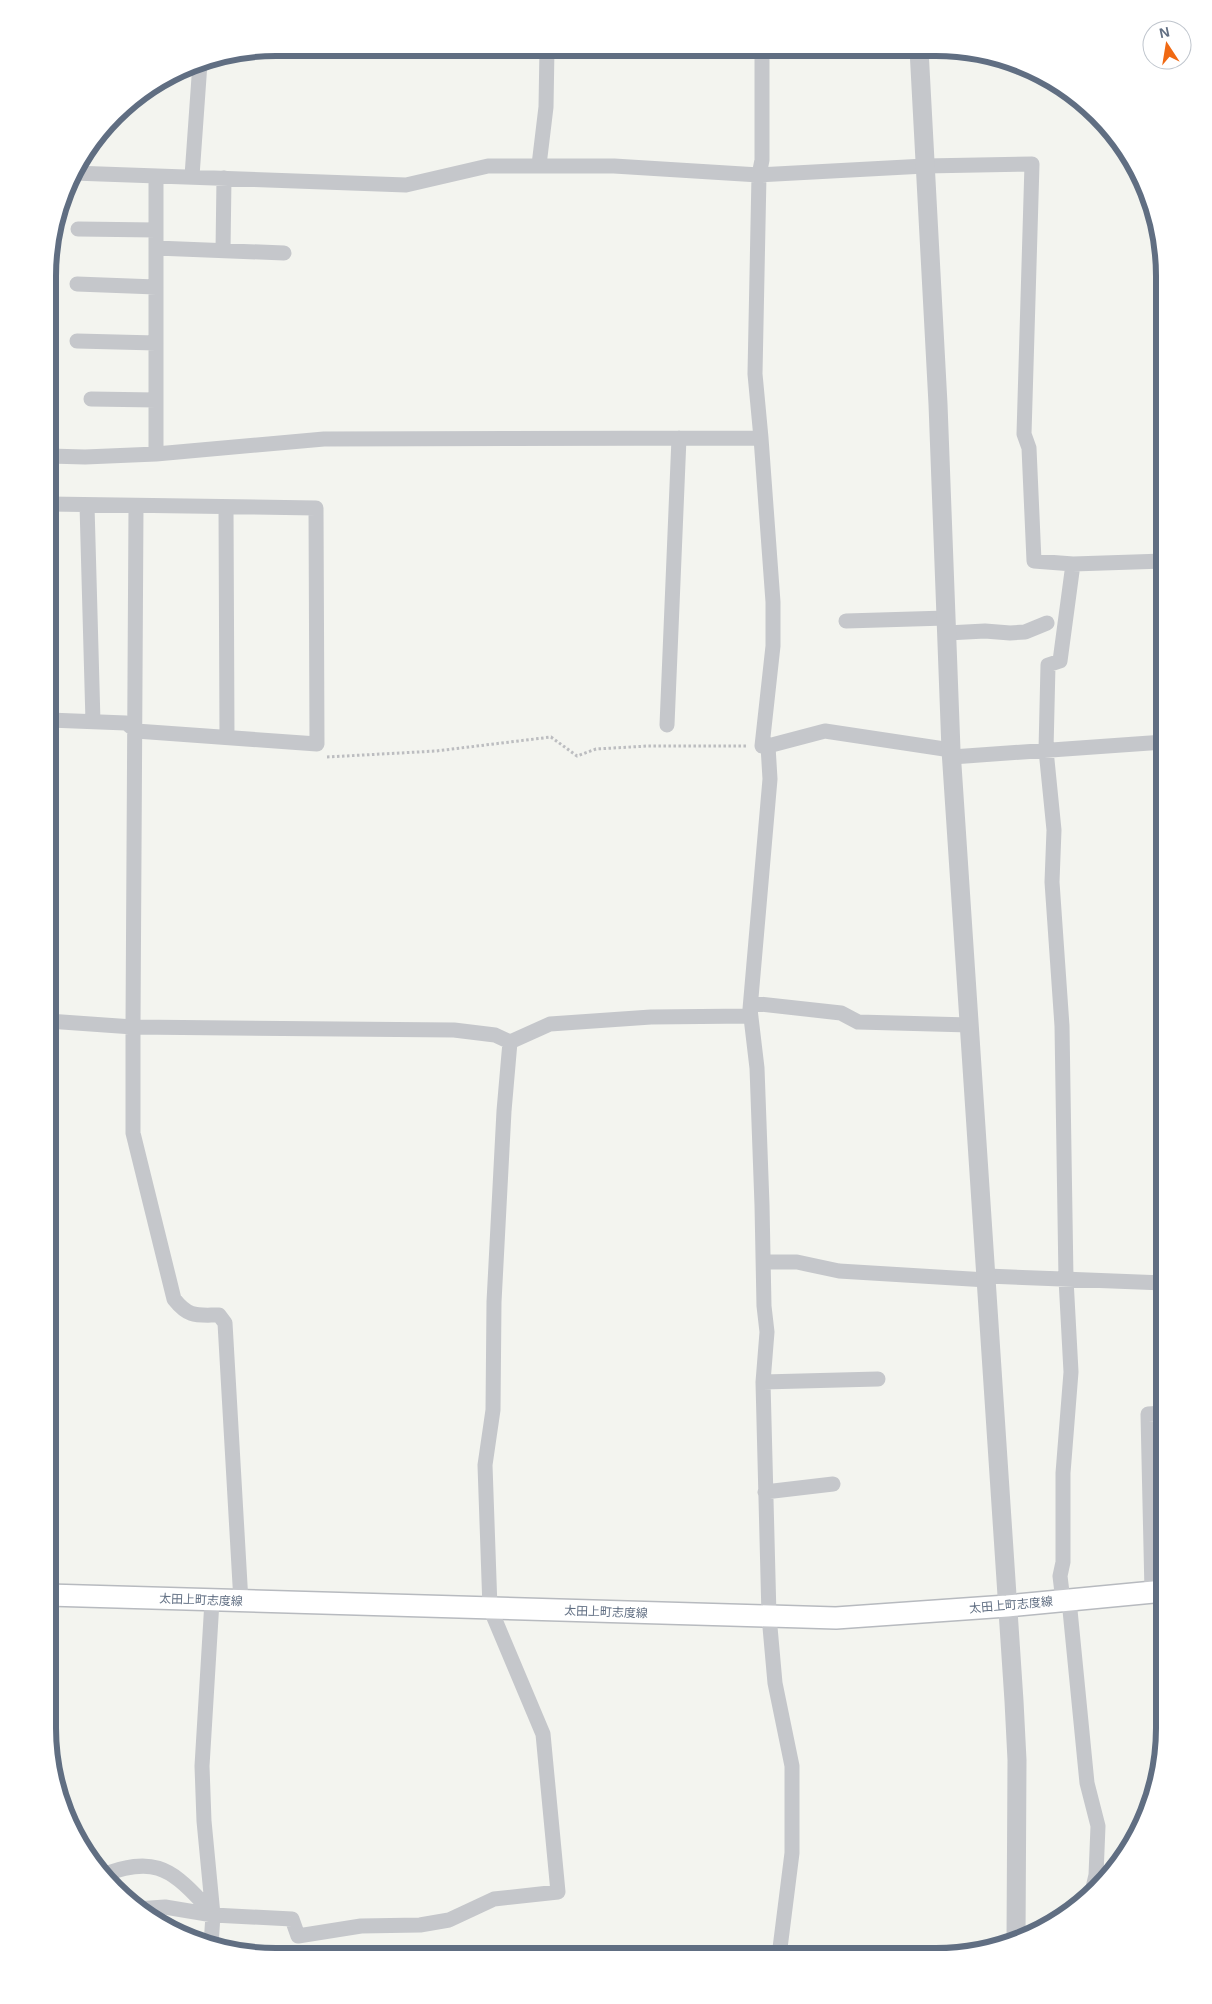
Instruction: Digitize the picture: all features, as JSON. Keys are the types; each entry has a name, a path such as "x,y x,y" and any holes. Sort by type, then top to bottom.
{"main road":[{"name":"太田上町志度線","path":"56,1595 836,1618 1007,1606 1156,1592"}],"street":[{"path":"539,165 546,107 547,56"},
{"path":"762,56 762,160 759,176 755,374 773,602 773,646 762,746"},
{"path":"919,56 938,404 952,754 1016,1750 1016,1933"},
{"path":"192,176 199,70"},
{"path":"82,173 406,185 488,166 614,166 759,176 925,166 1032,164 1024,434 1029,448 1034,561 1073,564 1156,561"},
{"path":"156,176 156,454"},
{"path":"223,250 224,178"},
{"path":"78,229 156,230"},
{"path":"156,248 284,253"},
{"path":"77,284 156,287"},
{"path":"77,341 156,343"},
{"path":"91,399 156,400"},
{"path":"667,725 679,438"},
{"path":"56,456 156,454 324,440 761,438"},
{"path":"56,504 316,508 317,744 136,731 126,723 56,720"},
{"path":"87,505 92,722"},
{"path":"136,506 133,1133 174,1299 188,1313 193,1315 219,1315 225,1324 241,1602"},
{"path":"226,507 227,737"},
{"path":"1073,564 1060,661 1048,665 1046,750 1054,830 1052,882 1062,1026 1066,1279 1071,1372 1063,1473 1063,1562 1060,1576 1066,1600 1087,1783 1098,1826 1095,1879"},
{"path":"846,621 946,625 1010,633 1025,632 1048,623"},
{"path":"780,1948 792,1853 792,1766 775,1683 770,1616 763,1382 767,1332 764,1306 757,1068 751,1010 770,779 768,746 825,731 952,754 1156,743"},
{"path":"56,1022 133,1027 454,1030 495,1035 510,1042 550,1024 751,1010 841,1013 858,1022 970,1025"},
{"path":"150,1908 165,1907 213,1915 292,1919 298,1936 361,1926 420,1925 449,1920 494,1899 558,1892 543,1734 490,1608 485,1465 493,1410 494,1302 504,1111 510,1042"},
{"path":"764,1262 797,1262 839,1271 987,1278 1156,1283"},
{"path":"763,1382 878,1379"},
{"path":"1156,1414 1148,1414 1156,1556"},
{"path":"765,1492 833,1484"},
{"path":"211,1938 213,1915 204,1821 202,1766 212,1601"},
{"path":"111,1873 149,1865 170,1872 202,1902"}],"path":[{"path":"318,756 436,751 551,738 576,756 596,749 648,746 762,746"}]}
